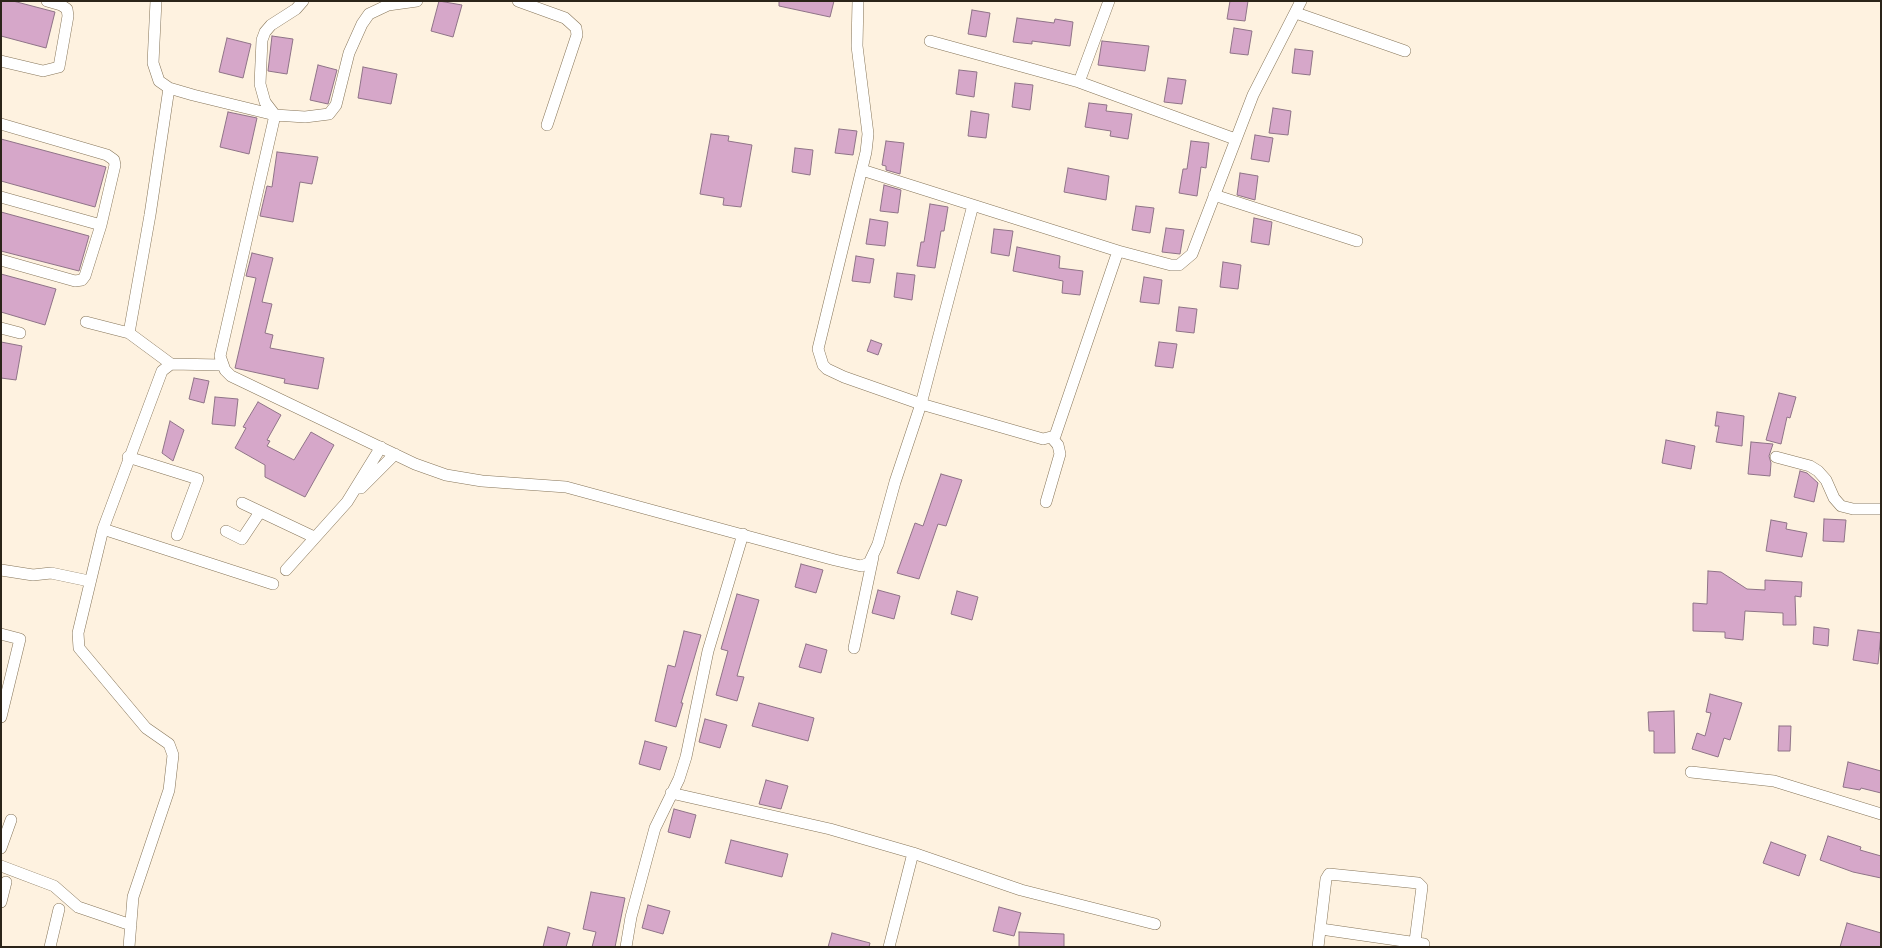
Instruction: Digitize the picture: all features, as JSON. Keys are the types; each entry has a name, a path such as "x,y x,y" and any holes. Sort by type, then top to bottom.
{"street":[{"path":"1,61 43,71 59,67 68,16 67,9 47,1"},
{"path":"156,1 153,63 159,81 169,88 275,115 319,117 330,114 336,105 350,52 362,24 378,8 417,1"},
{"path":"275,115 265,102 260,84 262,40 265,32 271,26 296,9 303,1"},
{"path":"518,1 565,18 576,28 577,35 547,125"},
{"path":"858,1 858,46 868,120 866,152 818,349 820,358 827,369 844,377 921,404 1043,439 1052,438"},
{"path":"1079,82 1109,1"},
{"path":"862,170 1118,251 1179,265 1192,254 1235,139 1268,65 1301,1"},
{"path":"1296,12 1405,51"},
{"path":"930,41 1079,82 1235,139"},
{"path":"129,333 169,88"},
{"path":"275,115 220,356 221,365 231,376 394,454 446,475 482,481 566,487 851,565 861,566 869,563 874,556"},
{"path":"1,124 107,155 114,160 114,171 101,225 86,276 82,280 1,260"},
{"path":"1214,195 1357,241"},
{"path":"1,197 101,225"},
{"path":"854,648 874,556 895,482 921,404 973,205"},
{"path":"1052,438 1060,424 1108,276 1118,251"},
{"path":"86,322 129,333 171,364 221,365"},
{"path":"1,328 20,333"},
{"path":"129,947 134,897 169,790 173,755 169,744 146,728 79,648 78,633 89,581 128,457 162,371 171,364"},
{"path":"1046,502 1060,454 1058,444 1052,438"},
{"path":"347,502 381,447"},
{"path":"286,570 314,537 394,454"},
{"path":"128,457 198,479 177,535"},
{"path":"1776,457 1810,466 1818,471 1826,480 1834,498 1841,506 1853,509 1881,508"},
{"path":"242,503 314,537"},
{"path":"226,531 242,539 260,512"},
{"path":"104,529 273,584"},
{"path":"626,947 631,917 655,828 672,793 686,757 708,651 743,534"},
{"path":"2,572 33,575 51,573 89,581"},
{"path":"1,634 20,639 1,718"},
{"path":"1691,772 1774,781 1881,814"},
{"path":"672,793 830,829 913,853 1020,890 1155,924"},
{"path":"1,848 11,820"},
{"path":"889,947 913,853"},
{"path":"1,866 54,886 78,907 131,925"},
{"path":"1318,947 1326,879 1329,874 1418,883 1422,887 1419,942 1321,929"},
{"path":"1,902 6,882"},
{"path":"50,947 59,909"}],"building":[{"path":"1,1 13,1 55,12 46,48 1,36"},
{"path":"439,1 462,5 453,37 431,31"},
{"path":"779,1 834,1 830,17 779,6"},
{"path":"1230,1 1248,1 1245,21 1227,19"},
{"path":"972,10 990,13 986,37 968,34"},
{"path":"1017,18 1054,23 1055,19 1073,22 1070,46 1032,41 1032,44 1013,42"},
{"path":"1234,28 1252,31 1248,55 1230,53"},
{"path":"272,36 293,39 287,74 268,71"},
{"path":"227,38 251,44 243,78 219,72"},
{"path":"1102,41 1149,46 1145,71 1098,65"},
{"path":"1295,49 1313,51 1310,75 1292,73"},
{"path":"318,65 337,70 328,104 310,100"},
{"path":"363,67 397,74 391,104 358,98"},
{"path":"959,70 977,72 974,97 956,94"},
{"path":"1168,78 1186,80 1182,104 1164,102"},
{"path":"1015,83 1033,85 1030,110 1012,107"},
{"path":"1089,103 1107,105 1106,111 1132,114 1128,139 1110,136 1111,131 1085,127"},
{"path":"1273,108 1291,111 1288,135 1269,133"},
{"path":"971,111 989,114 986,138 968,136"},
{"path":"228,112 257,118 249,154 220,147"},
{"path":"839,129 857,131 853,155 835,153"},
{"path":"711,134 729,136 728,141 752,145 741,207 723,205 724,198 700,194"},
{"path":"1255,135 1273,138 1269,162 1251,159"},
{"path":"1,139 106,167 95,207 1,181"},
{"path":"886,141 904,143 900,174 886,170 886,166 882,165"},
{"path":"1191,141 1209,143 1206,168 1201,167 1197,196 1179,193 1183,169 1187,169"},
{"path":"795,148 813,150 810,175 792,172"},
{"path":"277,152 318,157 312,184 300,182 293,222 260,216 267,186 272,187"},
{"path":"1068,168 1109,176 1106,200 1064,192"},
{"path":"1240,173 1258,176 1255,200 1237,195"},
{"path":"884,185 901,190 898,213 880,211"},
{"path":"930,204 948,207 944,231 941,231 935,268 917,266 921,242 924,242"},
{"path":"1136,206 1154,208 1150,233 1132,230"},
{"path":"1,212 89,236 79,271 1,251"},
{"path":"1254,218 1272,222 1269,245 1251,242"},
{"path":"870,219 888,222 885,246 866,244"},
{"path":"1166,228 1184,230 1180,254 1162,252"},
{"path":"994,229 1013,231 1009,256 991,253"},
{"path":"1017,247 1060,256 1059,268 1083,271 1080,295 1062,293 1063,281 1013,271"},
{"path":"252,253 273,258 262,302 272,304 265,333 273,335 270,348 324,358 318,389 284,383 285,379 235,368 256,278 246,276"},
{"path":"856,256 874,259 870,283 852,281"},
{"path":"1223,262 1241,265 1238,289 1220,287"},
{"path":"897,273 915,275 912,300 894,297"},
{"path":"1,274 56,289 45,325 1,312"},
{"path":"1144,277 1162,280 1159,304 1140,302"},
{"path":"1179,307 1197,309 1194,333 1176,331"},
{"path":"871,340 882,344 878,355 867,351"},
{"path":"1,342 22,346 16,380 1,378"},
{"path":"1159,342 1177,344 1173,368 1155,366"},
{"path":"194,378 209,381 204,403 189,399"},
{"path":"1779,393 1796,397 1790,418 1787,417 1781,444 1766,440"},
{"path":"215,397 238,399 235,426 212,424"},
{"path":"258,402 281,415 267,440 270,441 267,446 294,460 311,432 334,445 305,497 265,477 265,465 235,448 246,428 243,427"},
{"path":"1717,412 1744,416 1742,446 1716,442 1719,426 1715,426"},
{"path":"170,421 184,430 173,461 162,453"},
{"path":"1666,440 1695,446 1691,469 1662,463"},
{"path":"1751,442 1773,444 1769,456 1771,463 1770,476 1748,474"},
{"path":"1800,471 1807,473 1818,483 1814,502 1794,497"},
{"path":"941,474 962,480 946,526 938,524 919,579 897,573 915,523 923,526"},
{"path":"1824,519 1846,520 1844,542 1823,541"},
{"path":"1771,520 1787,523 1786,529 1807,533 1802,557 1766,551"},
{"path":"801,564 823,570 816,593 795,587"},
{"path":"1708,571 1721,572 1747,589 1765,590 1765,580 1802,582 1801,597 1795,596 1796,625 1783,625 1783,613 1745,611 1743,640 1725,638 1725,632 1693,631 1693,603 1707,604"},
{"path":"878,590 900,596 894,619 872,613"},
{"path":"957,591 978,597 972,620 951,614"},
{"path":"737,594 759,600 737,676 744,677 737,701 716,695 728,651 721,649"},
{"path":"1814,627 1829,629 1828,646 1813,644"},
{"path":"1858,630 1881,633 1878,664 1853,660"},
{"path":"684,631 701,635 676,727 655,721 668,665 675,667"},
{"path":"806,644 827,650 821,673 799,667"},
{"path":"1710,694 1742,703 1730,740 1724,738 1718,757 1692,749 1697,733 1705,736 1711,713 1706,712"},
{"path":"759,703 814,718 808,741 752,726"},
{"path":"1674,711 1675,753 1654,753 1654,731 1649,731 1648,712"},
{"path":"705,719 727,725 720,748 699,742"},
{"path":"1779,726 1791,726 1790,751 1778,751"},
{"path":"645,741 667,747 660,770 639,764"},
{"path":"1848,762 1881,771 1881,793 1861,788 1860,790 1843,787"},
{"path":"766,780 788,786 781,809 759,804"},
{"path":"674,809 696,815 690,838 668,832"},
{"path":"1828,836 1861,847 1860,850 1881,856 1881,878 1853,872 1820,860"},
{"path":"731,840 788,854 782,877 725,863"},
{"path":"1771,842 1806,855 1799,876 1763,863"},
{"path":"591,892 625,898 615,947 592,947 596,932 583,929"},
{"path":"648,905 670,911 663,934 642,928"},
{"path":"999,907 1021,913 1014,936 993,931"},
{"path":"1847,923 1881,933 1881,947 1840,947"},
{"path":"548,927 570,933 566,947 543,947"},
{"path":"1019,932 1064,934 1064,947 1019,947"},
{"path":"832,933 870,943 869,947 828,947"}]}
